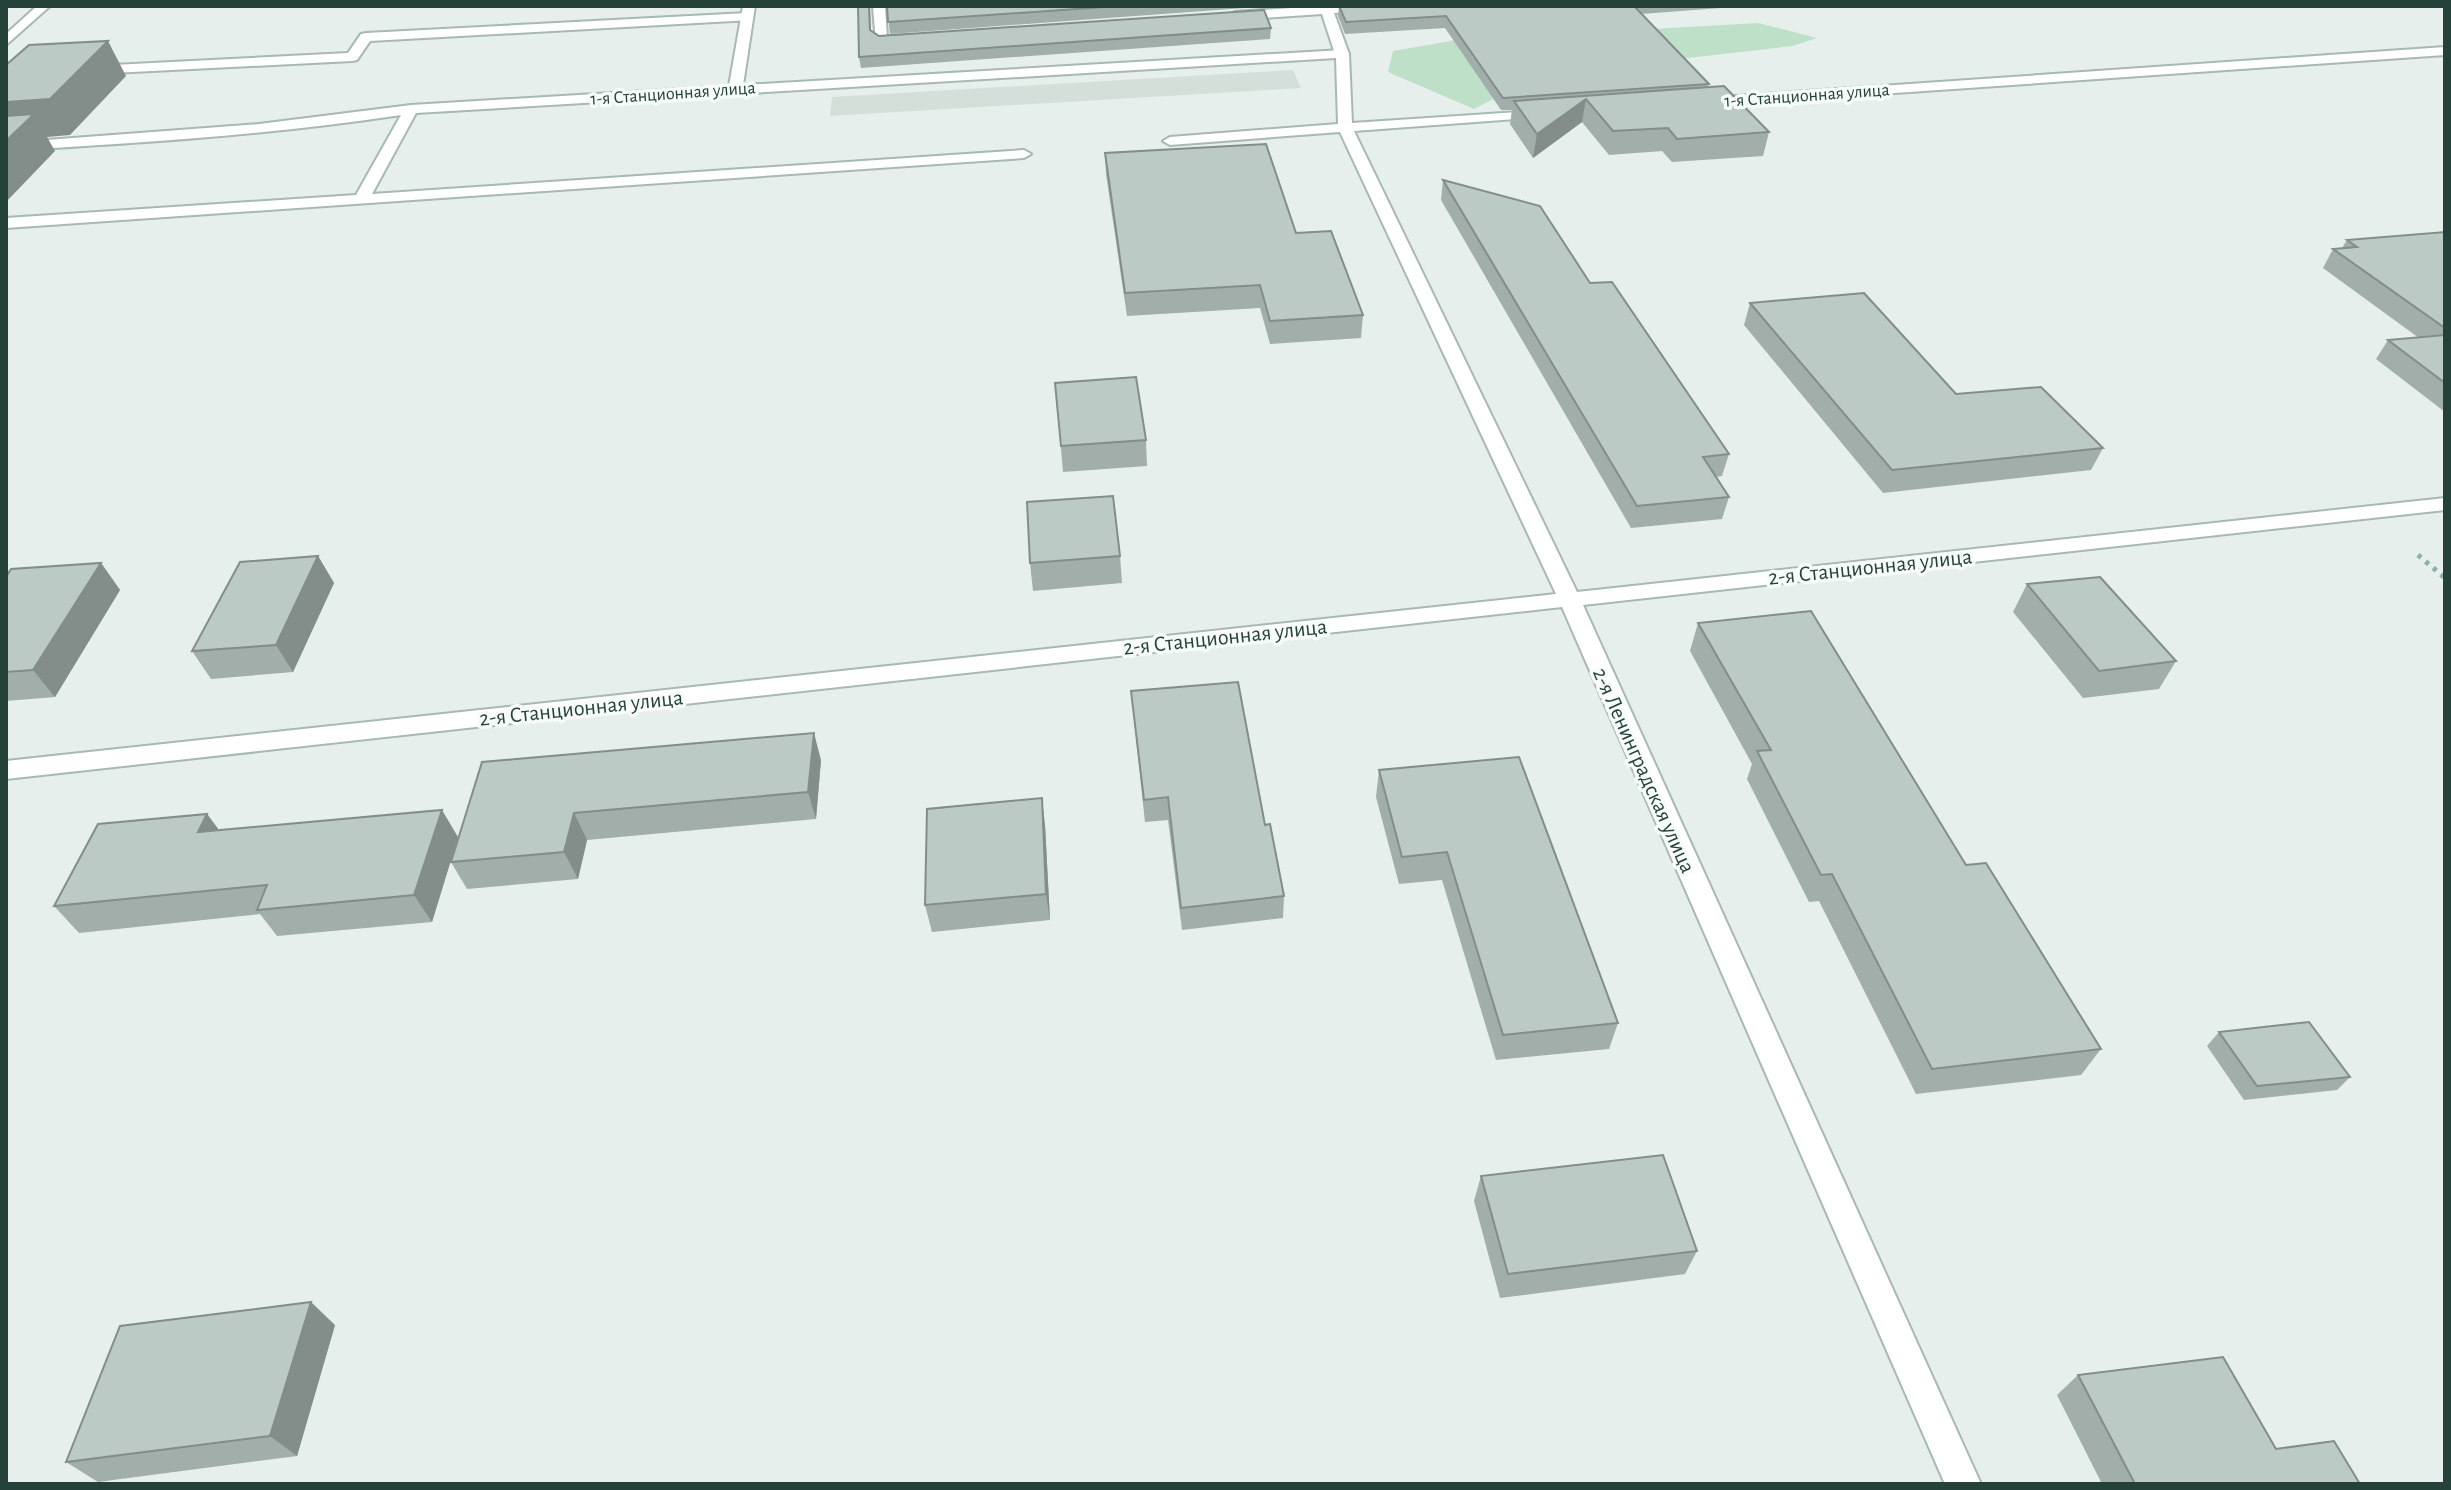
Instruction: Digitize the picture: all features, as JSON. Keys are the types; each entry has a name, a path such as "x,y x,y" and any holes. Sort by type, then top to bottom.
{"street":[{"path":"6,41 44,6"},
{"path":"879,6 881,41 927,38"},
{"path":"1220,17 1384,6"},
{"name":"2-я Ленинградская улица","path":"1327,8 1342,54 1345,127 1569,598 1963,1484"},
{"path":"85,71 352,57 366,37 748,12 736,88"},
{"name":"1-я Станционная улица","path":"1695,103 2445,51"},
{"name":"1-я Станционная улица","path":"6,147 233,133 322,124 411,109 1342,54"},
{"path":"362,198 411,109"},
{"path":"1170,141 1552,113"},
{"path":"6,223 1024,154"},
{"name":"2-я Станционная улица","path":"6,770 2445,504"}],"shaded area":[{"path":"1293,70 1301,88 830,116 832,97"}],"green space":[{"path":"1758,23 1817,38 1792,46 1540,75 1474,109 1388,72 1393,51 1456,40"}],"building":[{"path":"858,6 869,6 870,30 879,36 1264,10 1271,28 859,57"},
{"path":"887,6 1119,6 888,22"},
{"path":"1339,6 1634,6 1709,84 1503,98 1446,16 1346,22"},
{"path":"108,41 50,99 6,102 6,65 29,45"},
{"path":"1724,86 1769,132 1677,139 1668,128 1613,131 1586,99 1537,134 1514,101"},
{"path":"34,114 6,141 6,116"},
{"path":"1266,144 1296,233 1331,231 1363,315 1270,321 1260,285 1125,293 1105,153"},
{"path":"1443,180 1540,206 1590,283 1612,282 1729,454 1703,457 1729,497 1637,506"},
{"path":"2445,232 2445,328 2333,249 2357,247 2347,240"},
{"path":"1864,293 1956,394 2041,387 2103,448 1892,470 1750,303"},
{"path":"2445,335 2445,383 2388,340"},
{"path":"1136,377 1146,440 1061,446 1055,383"},
{"path":"1113,496 1120,556 1030,563 1027,502"},
{"path":"318,556 276,645 192,651 240,562"},
{"path":"101,563 33,670 6,672 6,577 11,569"},
{"path":"2100,577 2176,661 2099,671 2027,584"},
{"path":"1811,611 1966,865 1986,863 2101,1049 1932,1069 1832,874 1821,875 1757,751 1771,750 1698,623"},
{"path":"1238,682 1265,825 1270,824 1284,896 1181,908 1168,797 1144,800 1131,691"},
{"path":"814,733 808,792 574,813 564,852 451,862 482,762"},
{"path":"1519,757 1618,1023 1503,1035 1447,852 1402,857 1379,770"},
{"path":"1042,798 1046,894 925,905 927,809"},
{"path":"442,810 414,895 257,910 267,885 54,906 98,824 207,814 198,832"},
{"path":"2309,1022 2350,1077 2257,1086 2219,1032"},
{"path":"1663,1155 1697,1251 1508,1274 1481,1176"},
{"path":"311,1302 270,1436 66,1462 120,1326"},
{"path":"2223,1357 2276,1449 2334,1441 2360,1484 2135,1484 2078,1375"}]}
